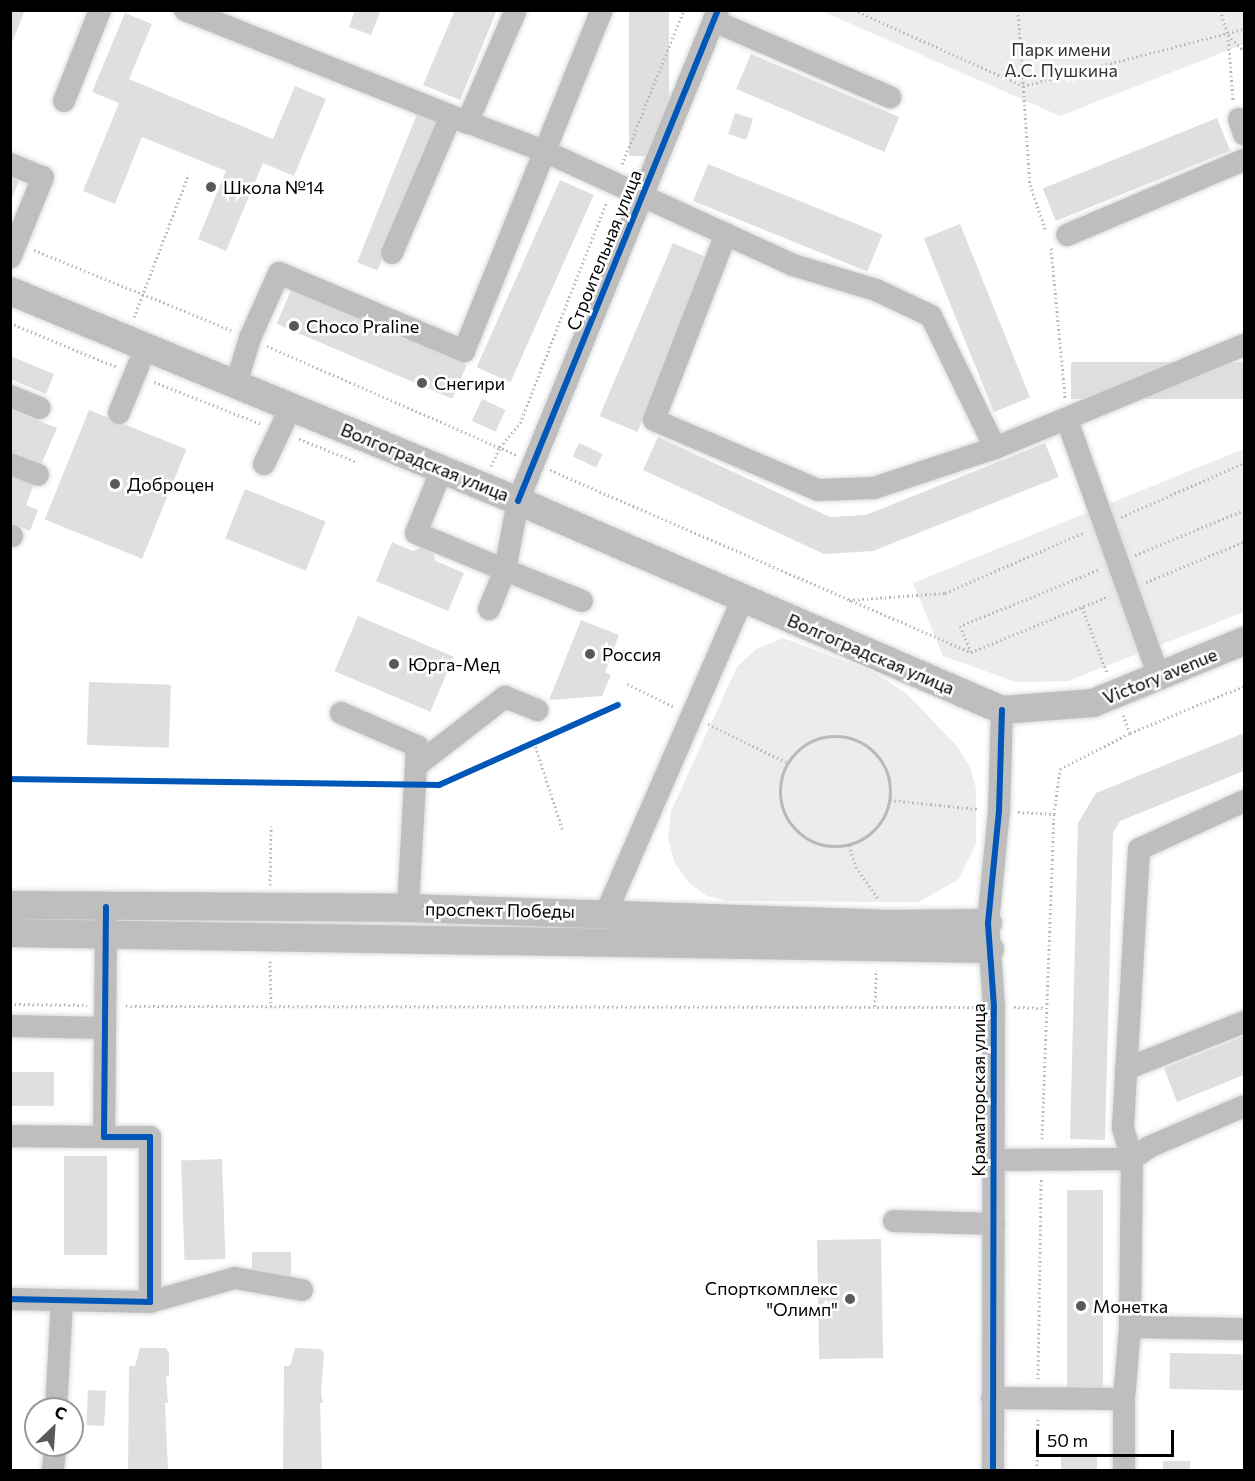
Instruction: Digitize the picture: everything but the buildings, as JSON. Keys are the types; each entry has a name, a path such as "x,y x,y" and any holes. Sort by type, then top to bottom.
{"main road":[{"name":"Волгоградская улица","path":"10,291 236,384 285,421 439,478 482,486 516,510 740,605 1002,710"},
{"path":"10,311 137,369 285,421"},
{"path":"439,478 516,510"},
{"name":"Victory avenue","path":"1002,710 1093,703 1245,641"},
{"name":"проспект Победы","path":"10,905 408,908 606,913 879,924 989,936"},
{"path":"606,913 610,942"},
{"path":"10,933 610,942 989,936"}],"street":[{"path":"63,101 100,10"},
{"path":"185,10 544,151 793,265 876,290 932,316 995,448"},
{"path":"392,253 516,10"},
{"path":"236,384 250,338 279,273 464,351 602,10"},
{"path":"716,16 890,97"},
{"name":"Строительная улица","path":"489,609 505,570 516,510 716,16"},
{"path":"1055,238 1245,160"},
{"path":"10,164 43,177 14,250"},
{"path":"726,234 654,420 818,490 874,488 995,448 1245,345"},
{"path":"119,413 137,369"},
{"path":"10,396 40,408"},
{"path":"1067,420 1159,677"},
{"path":"264,464 285,421"},
{"path":"10,464 38,475"},
{"path":"439,478 416,532 582,601"},
{"path":"606,913 740,605"},
{"path":"416,766 505,697 538,710"},
{"name":"Краматорская улица","path":"993,1470 994,1007 989,936 999,812 1002,710"},
{"path":"340,713 417,746 408,908"},
{"path":"1124,1470 1124,1399 1130,1327 1132,1159 1123,1128 1139,849 1245,801"},
{"path":"104,1137 106,907"},
{"path":"1126,1069 1245,1022"},
{"path":"10,1026 105,1028"},
{"path":"993,1160 1132,1159 1149,1147 1245,1106"},
{"path":"10,1136 150,1137 150,1302"},
{"path":"894,1221 994,1224"},
{"path":"10,1299 150,1302 235,1278 302,1290"},
{"path":"57,1397 62,1300"},
{"path":"1130,1327 1245,1329"},
{"path":"992,1398 1124,1399"}],"path":[{"path":"482,486 500,447 520,423 684,10"},
{"path":"854,10 1023,86 1245,29"},
{"path":"1018,10 1030,185 1055,238 1067,420"},
{"path":"1220,10 1228,35 1233,103 1242,127"},
{"path":"1228,35 1245,51"},
{"path":"125,338 189,174"},
{"path":"14,250 142,294 250,338 971,652 1245,542"},
{"path":"10,323 285,421 366,465"},
{"path":"848,600 945,593 1245,463"},
{"path":"971,652 960,626 1245,510"},
{"path":"1082,607 1130,733"},
{"path":"1037,1470 1044,1008 1053,814 1060,770 1130,733 1245,686"},
{"path":"844,736 864,744 880,758 890,778 890,800 883,820 869,836 849,845 827,846 807,839 791,824 781,805 780,783 788,763 802,746 822,737 844,736"},
{"path":"534,742 563,831"},
{"path":"890,800 999,812 1053,814"},
{"path":"10,1004 1044,1008"}],"green space":[{"name":"Парк имени А.С. Пушкина","path":"822,11 1244,11 1244,44 1060,116"},
{"path":"1244,449 1244,612 1068,681 1016,682 943,656 913,583"},
{"path":"783,638 871,671 906,693 957,746 970,767 976,788 976,843 959,879 919,902 728,901 707,896 687,881 674,861 668,838 671,811 737,667 756,649"}],"cycle path":[{"path":"518,501 718,10"},
{"path":"10,779 439,785 618,705"},
{"path":"993,1470 994,1007 988,923 999,811 1002,710"},
{"path":"10,1299 150,1302 150,1137 104,1137 106,907"}],"place":[{"name":"Школа №14","path":"211,187"},
{"name":"Choco Praline","path":"294,326"},
{"name":"Снегири","path":"422,383"},
{"name":"Доброцен","path":"115,484"},
{"name":"Россия","path":"590,654"},
{"name":"Юрга-Мед","path":"394,664"},
{"name":"Спорткомплекс \"Олимп\"","path":"850,1299"},
{"name":"Монетка","path":"1081,1306"}]}
